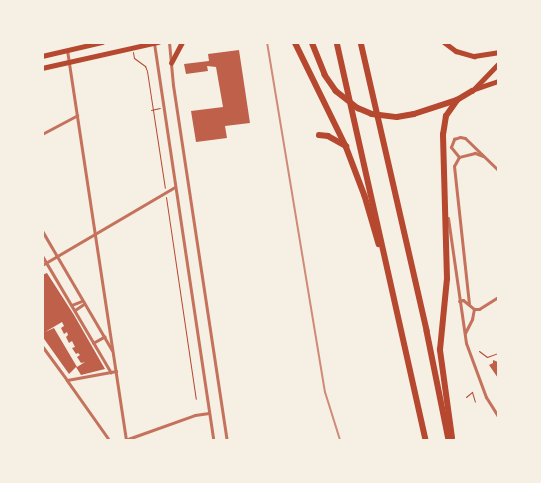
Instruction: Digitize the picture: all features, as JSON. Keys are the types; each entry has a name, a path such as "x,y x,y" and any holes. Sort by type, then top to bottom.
{"highway":[{"path":"295,42 346,146 364,196 393,297"},
{"path":"312,42 325,74 336,91 366,112 382,116 406,116 426,112 457,100 472,90"},
{"path":"337,42 426,440"},
{"path":"361,42 451,440"},
{"path":"451,440 440,350 447,279 443,128 449,111 457,100"},
{"path":"319,135 328,136 346,146"}],"main road":[{"path":"42,56 102,42"},
{"path":"171,63 182,42"},
{"path":"444,42 467,54 486,55 498,52"},
{"path":"42,68 156,43"},
{"path":"472,90 498,64"},
{"path":"472,90 498,81"}],"street":[{"path":"168,42 227,440"},
{"path":"156,43 175,187 213,440"},
{"path":"67,50 126,440 195,415 209,413"},
{"path":"42,134 77,114"},
{"path":"459,157 451,147 454,139 460,136 472,144 498,170"},
{"path":"469,304 454,166 459,157 475,153 483,156"},
{"path":"445,184 459,301 465,334 486,397 498,416"},
{"path":"42,265 175,187"},
{"path":"42,230 113,351"},
{"path":"42,254 110,372"},
{"path":"474,309 485,306 498,297"},
{"path":"72,305 82,300"},
{"path":"459,301 469,304 474,309"},
{"path":"75,310 84,304"},
{"path":"465,334 472,319 474,309"},
{"path":"93,343 104,337"},
{"path":"42,346 108,438"},
{"path":"67,380 116,371"}],"path":[{"path":"134,55 147,71 165,190"},
{"path":"152,109 161,108"},
{"path":"166,195 196,399"},
{"path":"479,351 487,357 498,353"},
{"path":"466,397 472,392 475,402"}],"building":[{"path":"239,50 250,123 225,126 227,138 196,142 191,111 223,107 216,67 207,66 208,71 186,74 184,64 209,61 208,54"},
{"path":"47,273 105,369 81,375 76,367 69,374 42,336 42,275","holes":["62,322 64,326 61,328 64,334 67,332 68,335 66,337 69,343 72,341 75,347 72,348 76,354 80,355 77,357 81,363 85,362 77,367 54,328 45,332"]},
{"path":"493,360 498,362 498,378 489,365 493,363"}],"railway":[{"path":"267,42 325,392 340,440"}]}
